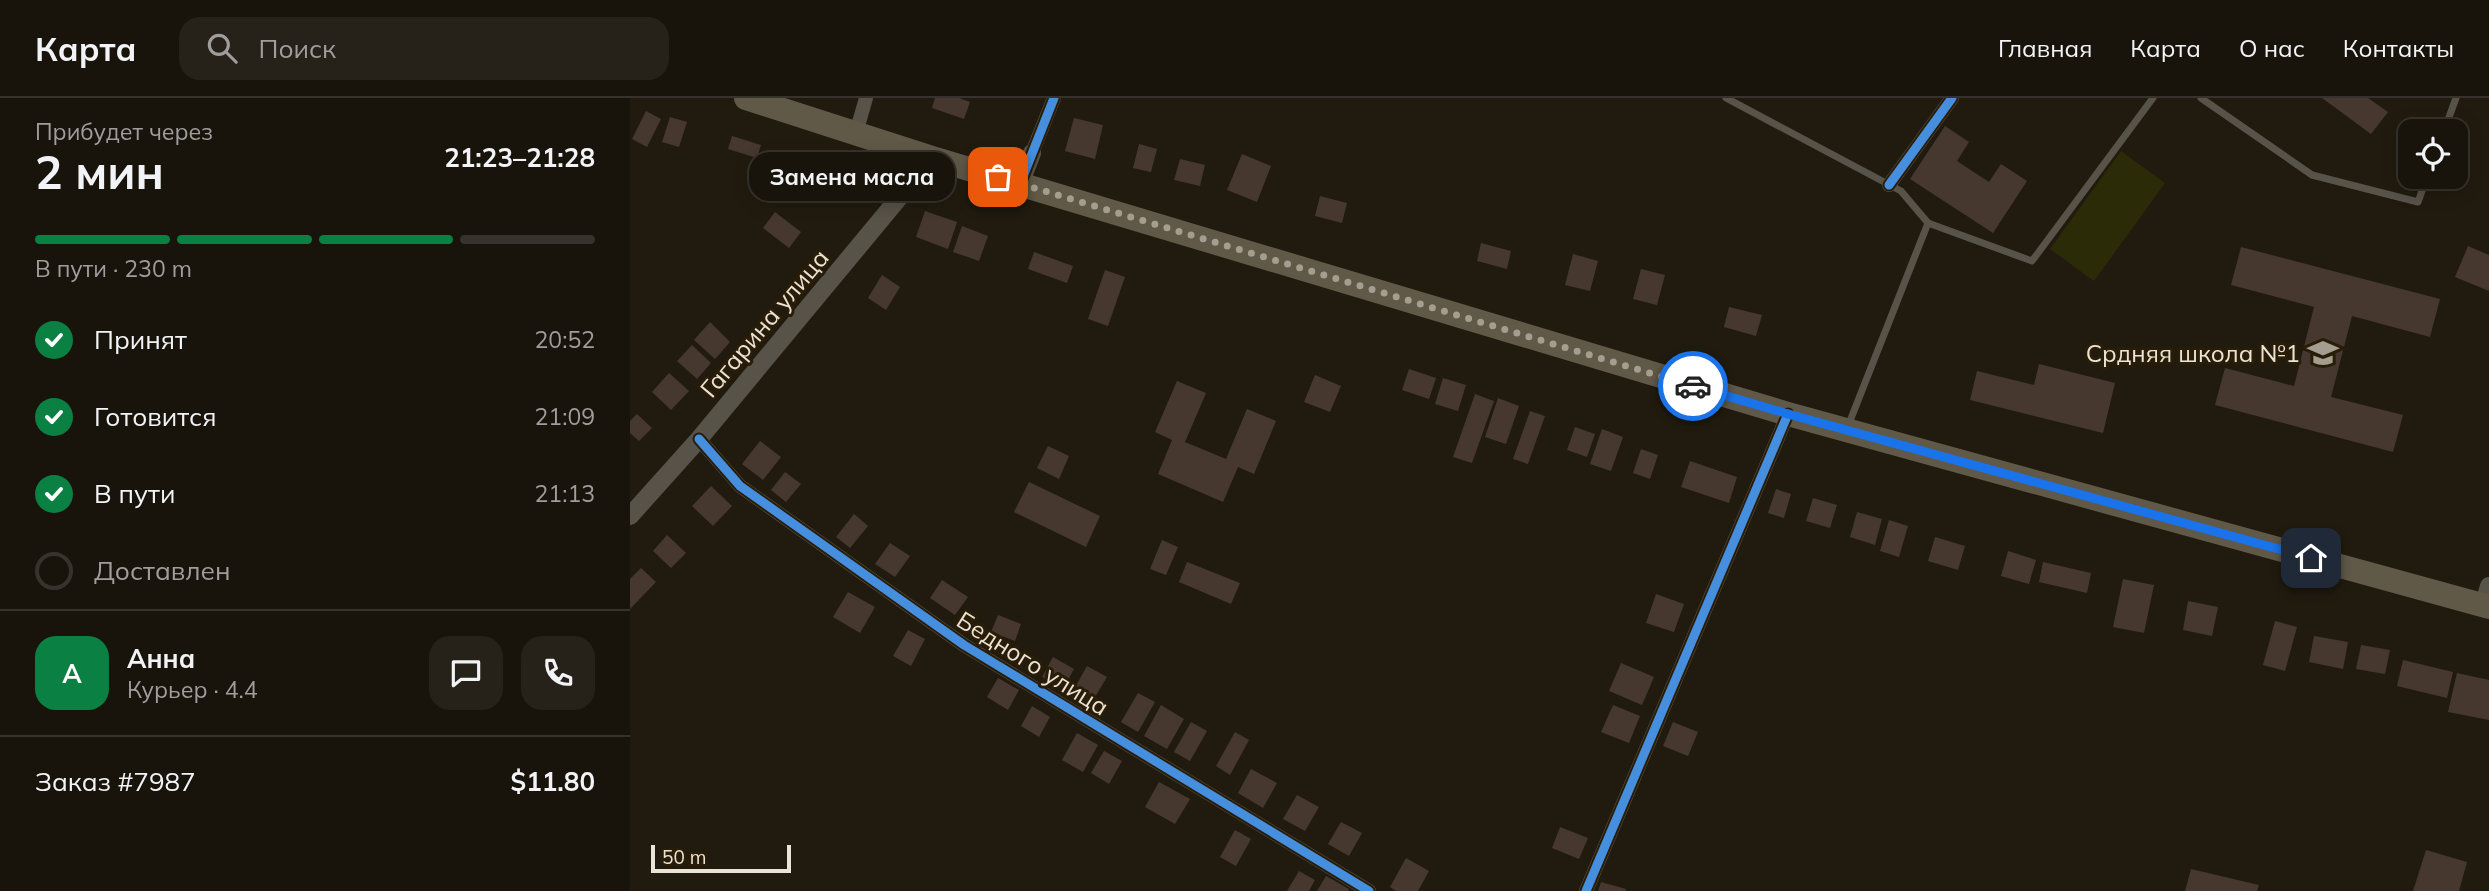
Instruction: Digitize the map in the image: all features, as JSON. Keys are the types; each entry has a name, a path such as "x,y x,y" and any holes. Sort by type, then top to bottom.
{"highway":[{"path":"746,98 932,158 1788,414 2487,599"}],"street":[{"path":"856,133 866,98"},
{"path":"1020,184 1054,98"},
{"path":"1889,185 1952,98"},
{"name":"Гагарина улица","path":"630,516 699,439 932,158"},
{"path":"1586,891 1788,414"},
{"name":"Бедного улица","path":"699,439 740,486 964,645 1369,891"}],"lane":[{"path":"1726,98 1900,191 1928,223 2032,261 2153,98"},
{"path":"2201,98 2312,175 2418,202 2423,189"},
{"path":"2448,119 2456,98"},
{"path":"1847,430 1928,223"}],"shaded area":[{"path":"2121,151 2165,183 2094,281 2050,249"}],"building":[{"path":"935,98 959,98 970,102 964,119 932,108"},
{"path":"2322,98 2368,98 2388,112 2371,134"},
{"path":"646,111 661,119 647,147 632,139"},
{"path":"670,117 687,122 679,147 662,142"},
{"path":"1074,118 1103,125 1095,159 1065,151"},
{"path":"1945,126 1969,142 1957,161 1989,182 2001,164 2027,181 1993,233 1910,179"},
{"path":"732,136 761,145 757,158 728,149"},
{"path":"1139,144 1157,149 1151,172 1133,168"},
{"path":"1242,154 1271,166 1257,202 1227,190"},
{"path":"1180,159 1205,165 1200,186 1174,180"},
{"path":"1320,196 1347,203 1342,223 1315,216"},
{"path":"925,211 957,222 948,249 916,237"},
{"path":"775,212 801,232 789,248 763,228"},
{"path":"962,226 988,236 979,261 953,252"},
{"path":"1481,243 1511,251 1507,269 1477,261"},
{"path":"2468,246 2489,255 2489,291 2455,277"},
{"name":"Срдняя школа №1","path":"2241,247 2440,299 2430,337 2352,316 2331,397 2403,415 2393,452 2215,405 2225,368 2294,386 2314,307 2231,285"},
{"path":"1034,252 1073,266 1067,283 1028,269"},
{"path":"1573,254 1598,261 1590,291 1565,285"},
{"path":"1641,269 1665,275 1657,305 1633,299"},
{"path":"1105,270 1125,277 1108,326 1088,319"},
{"path":"882,275 900,287 886,310 868,298"},
{"path":"1729,307 1762,315 1756,336 1724,327"},
{"path":"710,322 730,342 715,359 694,340"},
{"path":"692,345 711,363 697,379 677,361"},
{"path":"2039,364 2115,383 2103,433 1970,400 1977,371 2034,385"},
{"path":"1409,369 1436,378 1429,399 1402,390"},
{"path":"669,373 689,391 671,410 652,392"},
{"path":"1315,375 1341,386 1330,412 1304,402"},
{"path":"1443,378 1466,385 1458,411 1435,404"},
{"path":"1177,381 1206,393 1185,442 1226,459 1247,409 1276,421 1254,474 1238,467 1223,502 1158,474 1172,440 1155,432"},
{"path":"1475,394 1494,401 1472,463 1453,457"},
{"path":"1498,398 1519,406 1506,444 1485,437"},
{"path":"1530,411 1545,416 1528,464 1513,459"},
{"path":"637,414 652,428 639,441 630,433 630,421"},
{"path":"1575,427 1595,434 1587,457 1567,450"},
{"path":"1602,429 1623,437 1611,471 1590,464"},
{"path":"760,441 781,457 763,480 742,464"},
{"path":"1048,446 1069,456 1059,479 1037,468"},
{"path":"1641,449 1658,455 1650,479 1633,473"},
{"path":"1690,461 1737,477 1729,503 1681,487"},
{"path":"785,472 801,484 786,502 771,490"},
{"path":"1029,482 1100,516 1086,547 1014,512"},
{"path":"711,486 732,506 713,526 692,506"},
{"path":"1776,489 1791,494 1784,518 1768,513"},
{"path":"1813,498 1837,505 1830,528 1806,521"},
{"path":"1857,512 1882,519 1875,545 1850,537"},
{"path":"854,514 868,526 850,548 836,537"},
{"path":"1889,520 1908,526 1899,557 1880,551"},
{"path":"667,535 686,553 671,568 653,551"},
{"path":"1935,537 1965,546 1958,570 1928,561"},
{"path":"1162,540 1178,547 1166,575 1150,569"},
{"path":"890,543 910,556 895,577 875,564"},
{"path":"2008,551 2036,560 2029,584 2001,576"},
{"path":"1187,562 1240,583 1231,604 1179,582"},
{"path":"2043,562 2091,573 2087,593 2039,582"},
{"path":"641,568 656,582 630,609 630,579"},
{"path":"2123,579 2154,585 2144,633 2113,627"},
{"path":"942,580 968,597 955,615 930,598"},
{"path":"848,592 875,607 860,633 833,617"},
{"path":"1656,594 1684,604 1674,632 1646,623"},
{"path":"2188,601 2218,607 2212,636 2183,630"},
{"path":"998,615 1021,624 1015,641 991,632"},
{"path":"2275,621 2297,627 2285,671 2263,665"},
{"path":"908,630 925,639 911,666 893,656"},
{"path":"2314,636 2348,642 2343,669 2309,662"},
{"path":"2361,645 2390,650 2385,674 2356,669"},
{"path":"1053,657 1074,669 1063,689 1042,677"},
{"path":"2403,660 2453,672 2447,698 2397,686"},
{"path":"1621,663 1654,677 1642,705 1609,691"},
{"path":"1087,666 1107,677 1092,702 1073,691"},
{"path":"2457,673 2489,680 2489,720 2448,712"},
{"path":"998,678 1019,690 1008,710 987,697"},
{"path":"1138,693 1155,702 1138,732 1121,722"},
{"path":"1161,705 1184,719 1167,749 1144,736"},
{"path":"1613,705 1640,716 1629,743 1601,732"},
{"path":"1032,706 1050,717 1039,737 1021,726"},
{"path":"1191,722 1207,731 1190,761 1174,752"},
{"path":"1673,722 1698,732 1688,756 1663,746"},
{"path":"1235,732 1249,740 1230,775 1216,766"},
{"path":"1077,733 1098,745 1083,772 1062,760"},
{"path":"1104,751 1122,761 1109,784 1091,773"},
{"path":"1251,769 1277,783 1263,808 1238,793"},
{"path":"1159,782 1190,799 1175,824 1145,807"},
{"path":"1297,795 1319,807 1305,831 1283,819"},
{"path":"1341,822 1362,833 1349,856 1328,844"},
{"path":"1560,827 1588,838 1579,859 1552,848"},
{"path":"1235,830 1251,839 1236,866 1220,857"},
{"path":"2426,850 2467,862 2459,891 2413,891"},
{"path":"1406,858 1429,871 1418,891 1396,891 1390,887"},
{"path":"2191,869 2259,885 2257,891 2185,891"},
{"path":"1299,871 1315,880 1309,891 1287,891"},
{"path":"1326,876 1349,889 1348,891 1317,891"},
{"path":"1601,882 1626,889 1598,891"}],"cycle path":[{"path":"1020,184 1054,98"},
{"path":"1889,185 1952,98"},
{"path":"1586,891 1788,414"},
{"path":"699,439 740,486 964,645 1369,891"}],"way so far":[{"path":"998,177 1693,386"}],"place":[{"name":"Замена масла","path":"998,177"},
{"name":"Срдняя школа №1","path":"2323,353"}],"route":[{"path":"1693,386 2311,558"}]}
